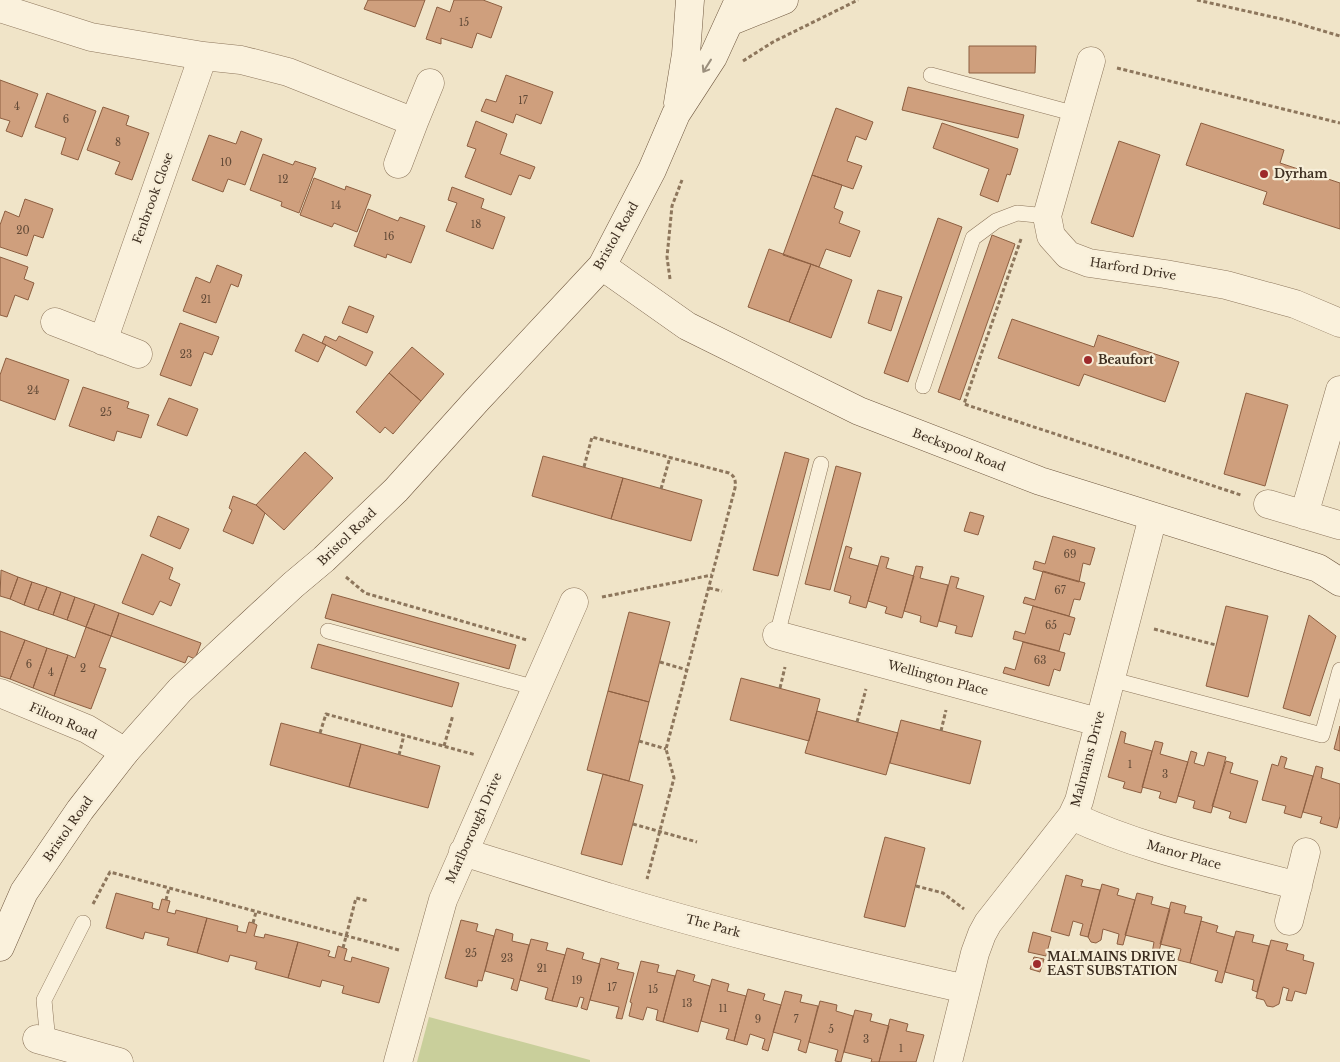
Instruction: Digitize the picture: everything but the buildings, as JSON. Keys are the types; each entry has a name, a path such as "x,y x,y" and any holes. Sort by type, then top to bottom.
{"street":[{"path":"734,11 784,0"},
{"name":"Bristol Road","path":"676,114 692,6"},
{"path":"0,8 91,37 203,56 241,60 288,72 414,122"},
{"name":"Bristol Road","path":"0,947 24,892 80,810 125,752 180,690 324,559 396,490 602,266 652,170 676,114 709,64 734,11"},
{"name":"Fenbrook Close","path":"102,340 203,56"},
{"path":"1038,215 1076,114 1091,61"},
{"path":"398,164 430,83"},
{"name":"Harford Drive","path":"1038,215 1051,236 1068,256 1089,263 1226,285 1295,304 1340,323"},
{"name":"Beckspool Road","path":"602,266 687,326 859,411 1040,481 1318,568 1340,582"},
{"path":"55,322 138,354"},
{"path":"1304,515 1340,390"},
{"path":"1268,504 1339,526"},
{"name":"Malmains Drive","path":"948,1062 978,942 986,926 1072,816 1078,801 1153,517"},
{"name":"Marlborough Drive","path":"398,1062 443,900 574,602"},
{"name":"Wellington Place","path":"776,635 1098,722"},
{"name":"Filton Road","path":"0,693 87,729 125,752"},
{"name":"Manor Place","path":"1072,816 1143,844 1298,886"},
{"name":"The Park","path":"463,852 640,906 858,964 966,989"},
{"path":"1289,921 1306,852"},
{"path":"43,1041 120,1062"}],"lane":[{"path":"931,75 1076,114"},
{"path":"923,386 973,238 996,221 1016,213 1038,215"},
{"path":"776,635 821,464"},
{"path":"328,631 536,688"},
{"path":"1110,679 1322,735 1340,670"},
{"path":"43,1041 44,1000 83,923"}],"path":[{"path":"1197,0 1286,20 1340,36"},
{"path":"1091,61 1340,123"},
{"path":"670,284 667,257 672,206 682,179"},
{"path":"1038,215 964,404 1268,504"},
{"path":"584,468 592,437 729,473 734,477 735,488 666,749 674,778 640,906"},
{"path":"661,489 670,457"},
{"path":"324,559 365,593 553,648"},
{"path":"574,602 712,575"},
{"path":"709,588 722,591"},
{"path":"1125,622 1216,645"},
{"path":"660,662 687,670"},
{"path":"320,734 326,714 503,762"},
{"path":"444,746 453,715"},
{"path":"399,755 404,736"},
{"path":"639,741 666,749"},
{"path":"633,824 697,842"},
{"path":"83,923 110,872 426,958"},
{"path":"916,886 943,893 986,926"},
{"path":"166,900 169,888"},
{"path":"342,948 356,898 369,901"},
{"path":"253,923 256,912"}],"green space":[{"path":"429,1017 590,1060 590,1062 417,1062"}],"place":[{"name":"Dyrham","path":"1264,174"},
{"name":"Beaufort","path":"1088,360"},
{"name":"MALMAINS DRIVE EAST SUBSTATION","path":"1037,964"}]}
